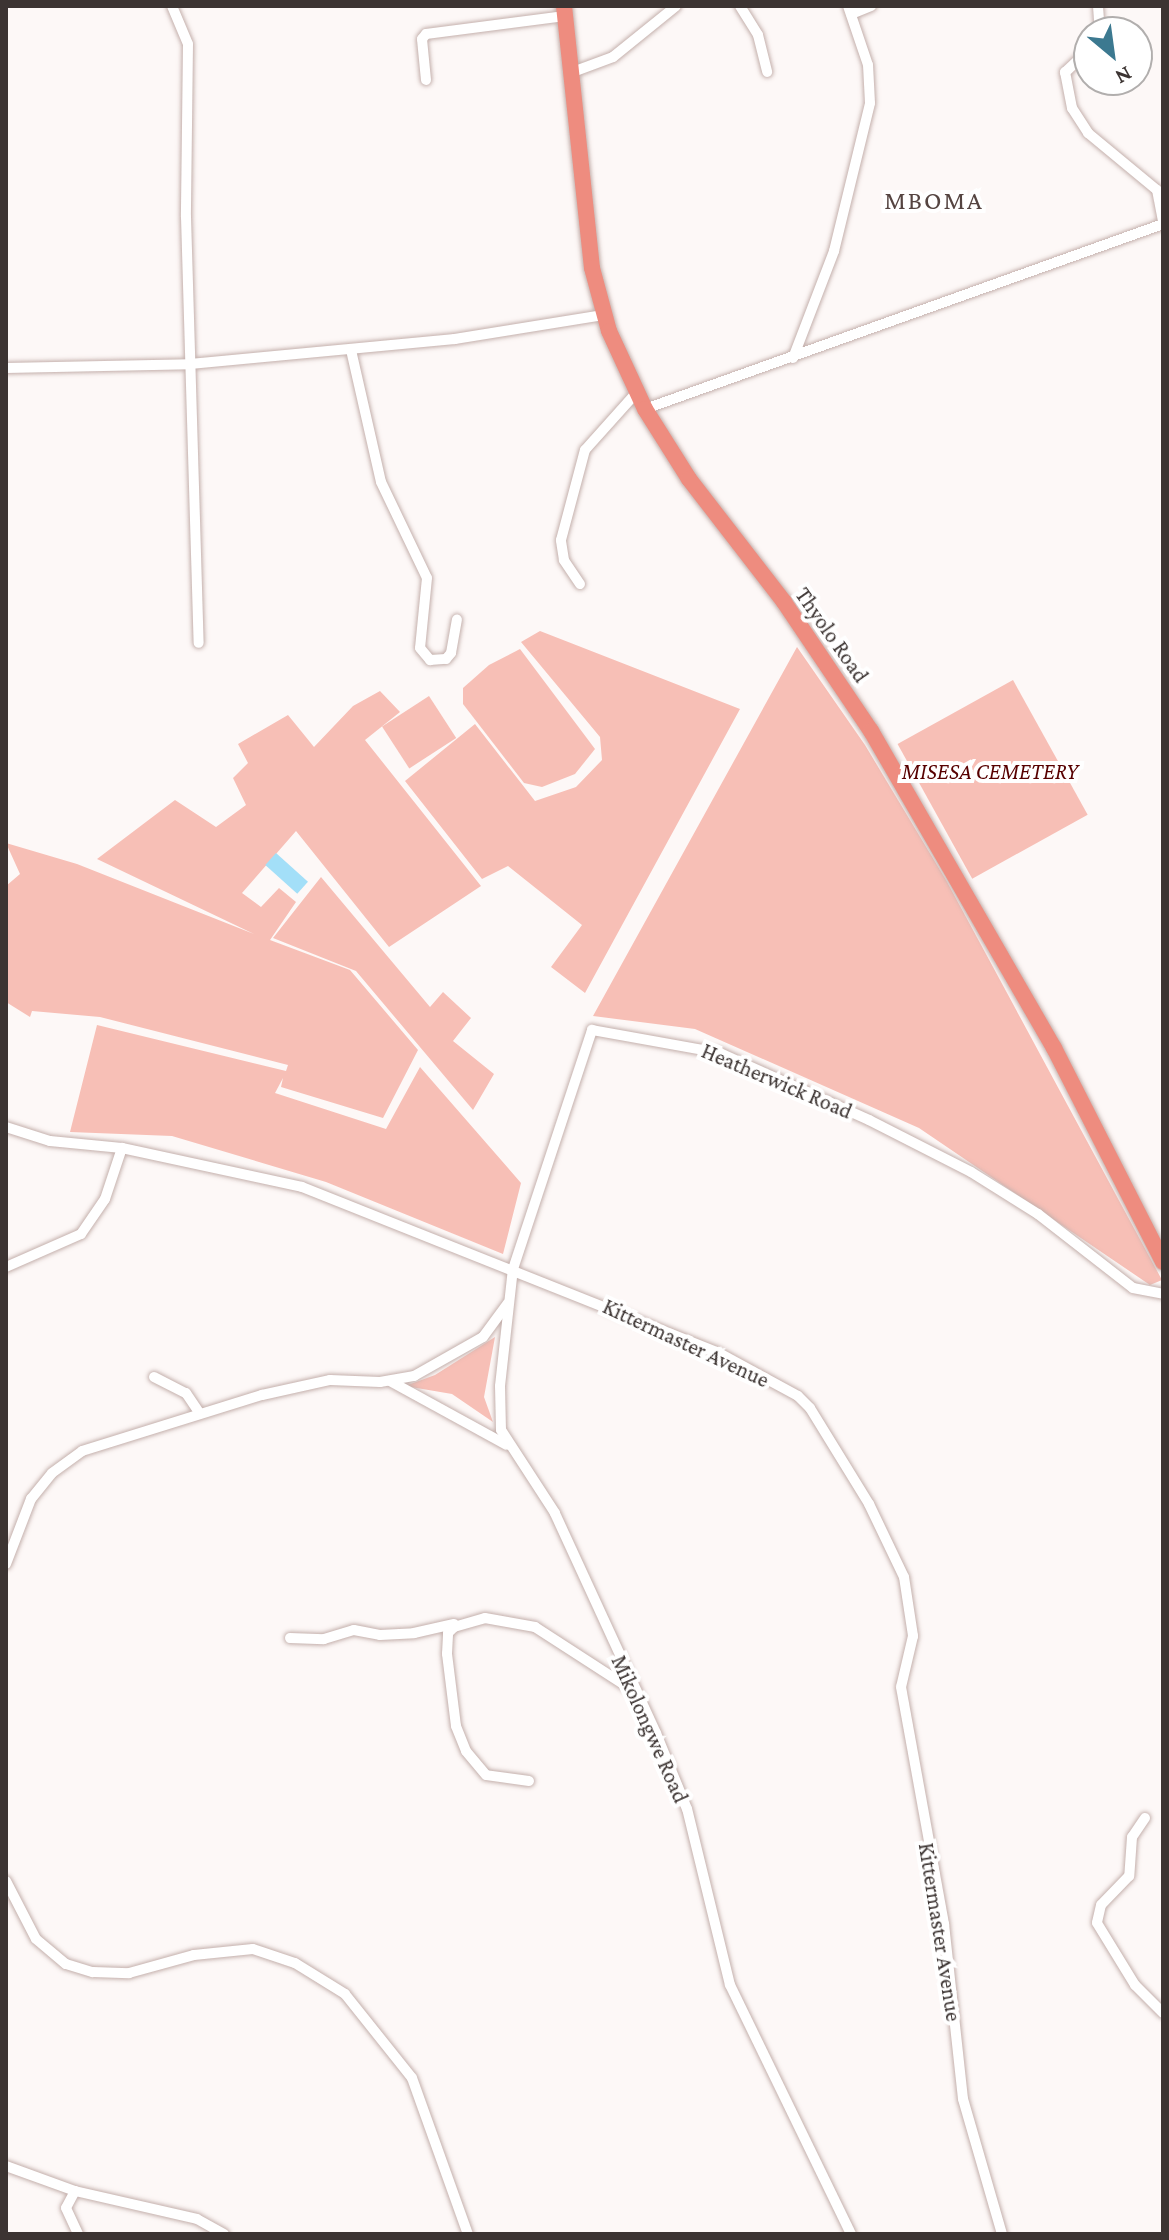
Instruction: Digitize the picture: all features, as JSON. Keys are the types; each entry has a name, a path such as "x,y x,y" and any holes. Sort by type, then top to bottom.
{"highway":[{"name":"Thyolo Road","path":"565,11 592,268 603,315 645,409 689,479 784,602 871,731 1054,1048 1163,1262"}],"street":[{"path":"172,6 188,44 190,364 199,643"},
{"path":"570,73 613,57 676,6"},
{"path":"740,6 758,35 767,72"},
{"path":"793,358 834,251 870,103 868,65 849,10 871,6"},
{"path":"426,80 422,39 426,34 565,11"},
{"path":"645,409 1163,222 1157,190 1088,133 1072,108 1065,72 1073,65"},
{"path":"6,368 190,364 351,350 603,315"},
{"path":"351,350 381,482 427,578 420,648 430,660 446,659 451,653 457,620"},
{"path":"580,584 564,560 561,540 585,450 637,392"},
{"name":"Heatherwick Road","path":"513,1269 592,1030 720,1053 869,1120 971,1172 1038,1214 1133,1288 1163,1294"},
{"name":"Kittermaster Avenue","path":"6,1127 50,1141 122,1148 302,1187 717,1352 798,1396 869,1504 904,1577 912,1612 912,1643 901,1687 944,1924 963,2099 1002,2234"},
{"path":"6,1267 81,1234 105,1199 122,1148"},
{"name":"Mikolongwe Road","path":"513,1269 500,1386 499,1416 507,1445 555,1513 637,1693 687,1809 730,1985 744,2022 851,2234"},
{"path":"7,1557 31,1499 52,1473 82,1451 198,1411 330,1380 390,1381 414,1376 457,1356 483,1337 511,1299"},
{"path":"154,1377 186,1393 198,1411"},
{"path":"390,1381 507,1445"},
{"path":"290,1638 324,1639 354,1630 380,1635 414,1633 485,1618 535,1627 637,1693"},
{"path":"460,1623 448,1633 447,1654 456,1726 466,1751 486,1775 529,1781"},
{"path":"1145,1818 1132,1837 1129,1876 1101,1905 1097,1923 1135,1985 1163,2013"},
{"path":"6,1881 36,1939 66,1964 93,1972 129,1973 194,1955 253,1949 295,1963 345,1994 412,2078 468,2234"},
{"path":"6,2166 75,2191 197,2219 224,2234"},
{"path":"75,2191 66,2208 78,2234"}],"green space":[{"path":"540,631 740,709 585,993 551,967 582,925 508,866 482,879 405,781 475,724 535,801 576,787 602,760 600,737 521,642"},
{"path":"797,647 865,745 946,880 1162,1280 1150,1285 919,1128 695,1029 593,1016"},
{"path":"520,649 595,749 575,774 542,787 524,783 463,704 463,688 489,665"},
{"name":"MISESA CEMETERY","path":"1013,680 1088,815 972,879 898,744"},
{"path":"380,691 400,712 365,740 481,886 389,947 296,831 242,893 261,907 279,888 296,902 270,940 350,970 418,1050 383,1118 281,1087 283,1078 275,1093 386,1129 420,1067 521,1183 503,1254 326,1182 172,1136 70,1132 97,1025 286,1071 288,1065 100,1017 32,1011 30,1017 6,1002 6,886 20,874 6,843 77,864 254,934 97,859 175,800 216,827 246,805 233,778 248,763 238,744 288,715 314,747 353,706"},
{"path":"429,696 456,738 409,768 382,726"},
{"path":"321,877 430,1007 443,992 471,1018 453,1041 494,1074 473,1110 356,971 273,938"},
{"path":"495,1337 484,1397 493,1422 452,1394 405,1386 435,1375"}],"water":[{"path":"276,853 308,882 297,894 265,865"}],"district":[{"name":"MBOMA","path":"934,201"}]}
